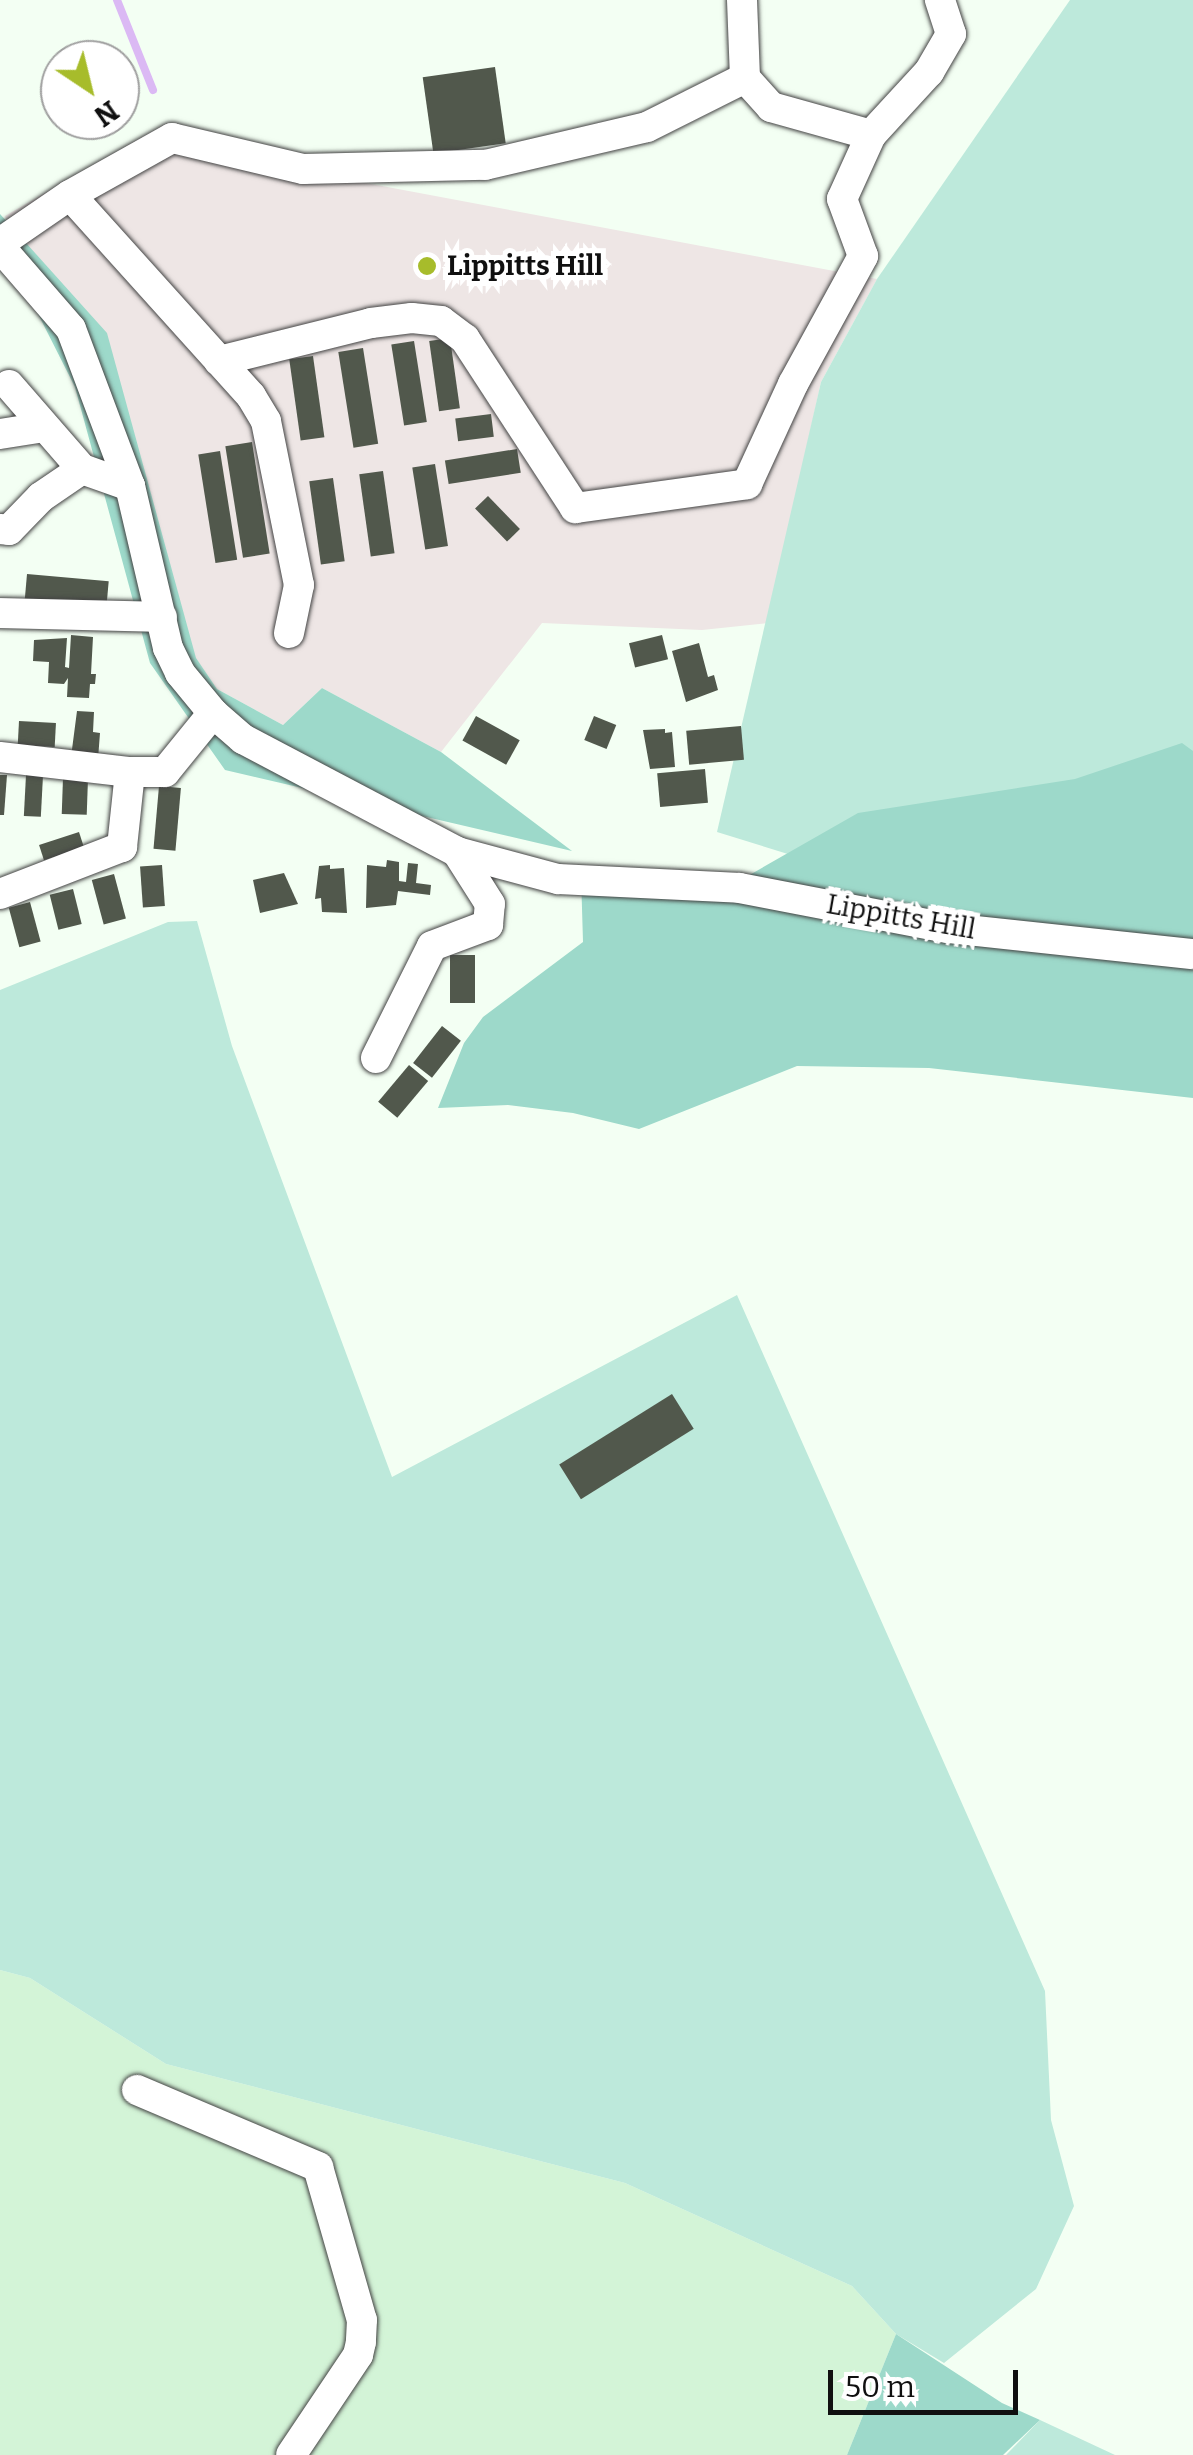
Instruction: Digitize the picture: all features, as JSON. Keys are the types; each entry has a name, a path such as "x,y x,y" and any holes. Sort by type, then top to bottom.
{"street":[{"path":"742,0 745,78 771,107 871,136"},
{"path":"219,361 371,323 412,318 441,320 465,339 575,508 747,484 794,384 863,256 842,198 871,136 929,72 951,34 940,0"},
{"path":"0,245 70,194 172,138 303,169 485,165 648,127 745,78"},
{"path":"70,194 219,361 266,421 298,584 289,633"},
{"name":"Lippitts Hill","path":"0,245 71,329 130,486 168,648 180,673 213,713 243,739 458,852 558,879 740,888 948,928 1193,954"},
{"path":"10,385 82,469 130,486"},
{"path":"0,434 44,426"},
{"path":"0,529 8,530 41,497 82,469"},
{"path":"0,612 162,617"},
{"path":"0,757 130,772 165,772 213,713"},
{"path":"0,894 122,847 130,772"},
{"path":"376,1058 432,946 488,925 490,904 458,852"},
{"path":"137,2090 318,2167 362,2320 361,2342 358,2355 291,2455"}],"shaded area":[{"path":"1070,0 1193,0 1193,944 946,903 717,832 821,382 877,279"},
{"path":"137,140 877,279 821,382 768,623 702,630 542,623 441,752 322,688 283,725 217,689 196,659 5,216"},
{"path":"0,214 107,333 196,658 217,689 283,725 322,688 441,752 572,851 225,770 150,663 75,387 31,300 0,269"},
{"path":"1182,743 1193,751 1193,1098 929,1068 797,1066 639,1129 573,1113 508,1105 438,1108 464,1043 483,1017 583,942 581,875 704,901 858,813 1075,779"},
{"path":"197,921 232,1046 392,1477 737,1295 1045,1991 1051,2120 1074,2206 1036,2289 944,2363 896,2334 852,2286 625,2183 166,2064 30,1978 0,1970 0,990 168,922"},
{"path":"896,2334 1002,2403 1040,2420 1003,2455 847,2455"},
{"path":"1040,2420 1115,2455 1006,2455"}],"green space":[{"path":"0,1970 30,1978 166,2064 625,2183 852,2286 896,2334 847,2455 0,2455"}],"building":[{"path":"495,67 506,143 433,153 423,77"},
{"path":"450,338 460,408 439,411 429,341"},
{"path":"414,341 427,422 404,426 391,345"},
{"path":"363,348 378,444 353,448 338,352"},
{"path":"313,356 324,437 301,441 289,359"},
{"path":"491,414 494,437 458,441 455,418"},
{"path":"252,442 270,554 243,558 225,446"},
{"path":"517,449 521,473 449,484 445,460"},
{"path":"220,451 237,560 215,563 198,454"},
{"path":"435,464 448,546 425,550 412,468"},
{"path":"383,471 395,553 371,557 359,474"},
{"path":"333,478 345,561 321,565 309,481"},
{"path":"488,496 520,529 507,542 475,509"},
{"path":"27,574 109,581 107,606 25,599"},
{"path":"71,635 93,637 91,674 96,674 89,698 67,697 68,678 64,684 48,683 49,662 33,661 34,640 67,638 65,667 69,668"},
{"path":"662,635 668,659 635,667 629,643"},
{"path":"699,643 708,677 714,675 718,690 686,702 672,651"},
{"path":"77,711 94,712 93,732 100,733 98,759 71,757"},
{"path":"476,716 520,740 506,765 462,740"},
{"path":"594,716 616,725 607,749 584,740"},
{"path":"19,721 56,723 55,747 18,745"},
{"path":"741,726 744,760 689,765 686,731"},
{"path":"665,729 665,733 672,732 675,767 650,769 643,730"},
{"path":"705,769 708,803 660,807 657,773"},
{"path":"0,775 7,775 4,815 0,815"},
{"path":"26,775 43,776 41,817 24,816"},
{"path":"63,778 88,779 87,815 62,814"},
{"path":"159,786 181,788 175,851 154,849"},
{"path":"79,832 84,847 44,860 39,845"},
{"path":"387,860 399,862 399,881 406,882 408,863 418,864 416,883 431,885 430,895 398,891 396,905 366,908 367,865 386,867"},
{"path":"162,865 165,906 143,907 140,867"},
{"path":"330,865 330,869 344,868 347,913 322,912 321,898 315,899 319,866"},
{"path":"284,873 298,904 260,913 253,880"},
{"path":"114,874 126,918 104,924 92,880"},
{"path":"73,889 82,924 58,930 50,895"},
{"path":"30,902 41,942 19,947 9,908"},
{"path":"450,955 475,955 475,1003 450,1003"},
{"path":"442,1026 461,1041 432,1078 413,1063"},
{"path":"409,1065 428,1081 397,1118 378,1102"},
{"path":"672,1394 694,1429 581,1499 559,1464"}],"waterway":[{"path":"117,0 153,90"}],"place":[{"name":"Lippitts Hill","path":"427,266"}]}
